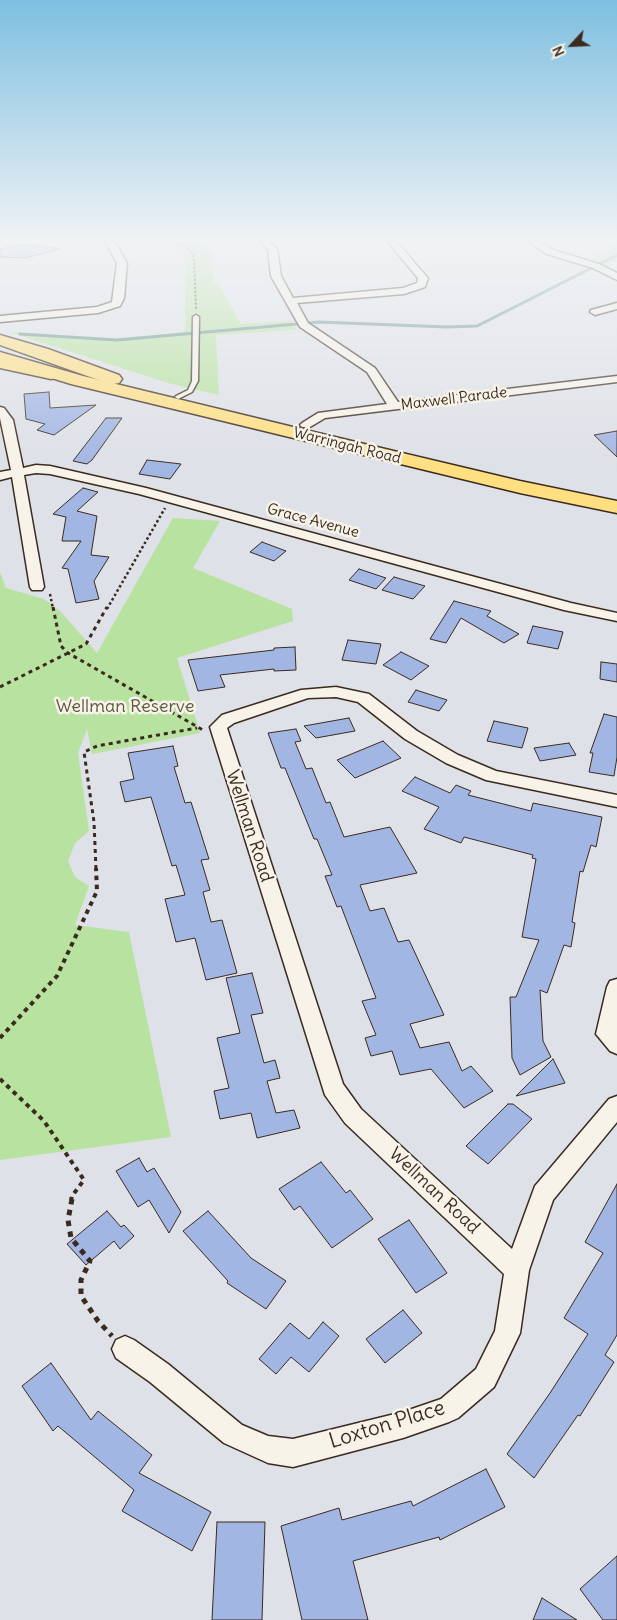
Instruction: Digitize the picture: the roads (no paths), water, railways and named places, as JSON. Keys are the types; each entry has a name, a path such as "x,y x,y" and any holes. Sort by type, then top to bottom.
{"main road":[{"name":"Warringah Road","path":"0,340 113,379"},
{"name":"Warringah Road","path":"0,348 520,487 617,507"},
{"name":"Warringah Road","path":"0,357 77,380"},
{"name":"Warringah Road","path":"0,364 302,430 617,495"}],"street":[{"path":"0,320 33,317"},
{"path":"300,317 308,329 371,370 394,406"},
{"name":"Maxwell Parade","path":"302,430 322,415 617,379"},
{"path":"0,410 7,420 10,431 37,587"},
{"name":"Grace Avenue","path":"0,476 17,472 50,470 172,499 559,604 617,617"},
{"name":"Wellman Road","path":"518,1270 353,1116 333,1088 218,727 228,719 307,693 336,692 363,698 411,735 452,759 492,776 617,801"},
{"path":"617,987 606,1034 617,1045"},
{"name":"Loxton Place","path":"125,1349 159,1373 233,1434 268,1449 293,1453 403,1425 449,1409 485,1378 507,1333 518,1270 543,1194 617,1106"}],"lane":[{"path":"178,397 190,391 195,381 196,317"}],"waterway":[{"path":"20,334 117,340 319,322 447,327 477,326 496,317"}],"park label":[{"name":"Wellman Reserve","path":"125,707"}]}
